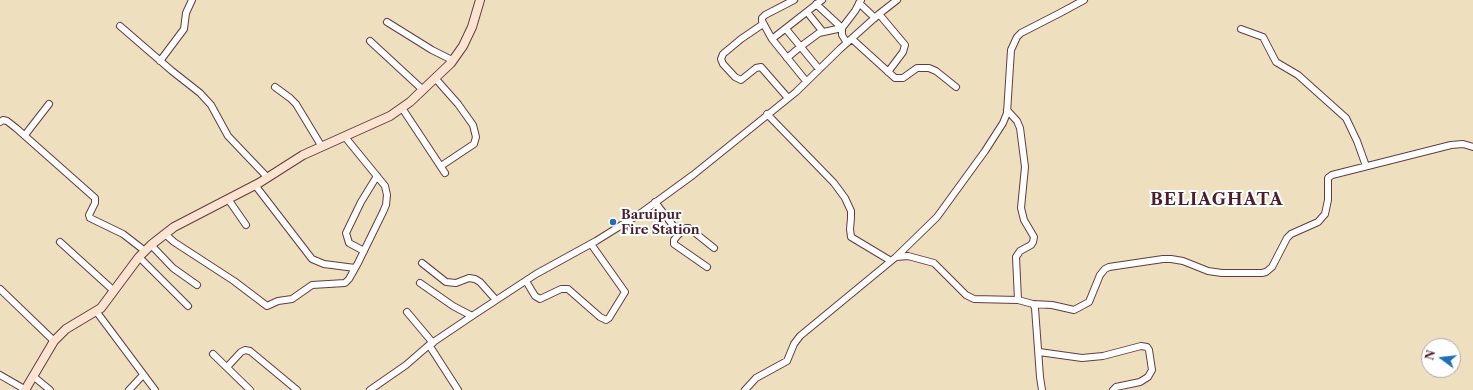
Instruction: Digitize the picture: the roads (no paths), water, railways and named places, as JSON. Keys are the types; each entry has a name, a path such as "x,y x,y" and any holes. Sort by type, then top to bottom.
{"main road":[{"path":"25,390 54,341 66,329 101,308 148,248 174,227 255,186 303,155 390,116 423,90 452,60 463,46 472,27 480,0"}],"street":[{"path":"160,61 184,29 186,13 192,0"},
{"path":"794,0 762,18 763,24 772,39 806,81"},
{"path":"772,39 822,0"},
{"path":"370,390 406,366 431,344 496,300 631,219 693,175 788,98 849,41 897,0"},
{"path":"745,390 756,378 786,362 789,359 794,344 800,336 894,259 937,217 1000,130 1005,120 1011,50 1017,37 1021,33 1060,14 1084,0"},
{"path":"888,72 903,52 905,45 860,1 842,28 842,35 895,78 903,78 917,68 929,68 936,71 956,86"},
{"path":"816,4 842,28"},
{"path":"807,12 823,32"},
{"path":"387,22 452,60"},
{"path":"763,24 741,39 723,54 721,59 723,64 735,77 741,80 756,68 761,67 788,98"},
{"path":"120,26 200,93 211,105 228,136 268,178"},
{"path":"786,28 819,69"},
{"path":"787,58 817,34 842,28"},
{"path":"1241,29 1263,37 1276,62 1298,75 1346,118 1357,141 1366,166"},
{"path":"370,41 423,90"},
{"path":"435,78 462,109 473,125 476,137 474,144 441,166"},
{"path":"274,87 296,104 322,147"},
{"path":"25,135 49,104"},
{"path":"402,108 445,173"},
{"path":"1007,110 1017,121 1020,128 1025,168 1021,208 1024,220 1034,237 1031,245 1020,251 1016,256 1018,300"},
{"path":"767,114 827,174 845,198 851,211 851,237 894,259 908,256 934,263 966,295 974,299 1018,300 1033,304 1052,305 1074,310 1089,302 1100,275 1108,267 1171,259 1183,261 1208,272 1266,272 1272,268 1287,238 1291,234 1318,222 1325,214 1328,200 1328,182 1330,176 1451,145 1463,144 1473,147"},
{"path":"0,122 3,120 7,121 25,135 94,198 95,203 89,215 90,218 148,248 197,285"},
{"path":"165,234 174,242 234,281 267,306 278,301 292,299 312,285 345,283 364,250 387,201 386,188 345,137"},
{"path":"364,250 351,245 347,240 346,233 361,202 377,176"},
{"path":"255,186 312,259 324,264 354,268"},
{"path":"228,199 246,225"},
{"path":"655,202 678,232 678,235"},
{"path":"707,267 676,245 674,240 687,227 714,248"},
{"path":"60,242 114,291"},
{"path":"526,281 535,296 540,299 561,289 568,289 600,317 606,320 610,318 625,292 591,244"},
{"path":"139,258 188,306"},
{"path":"422,263 446,282 456,282 469,278 475,279 480,282 496,300"},
{"path":"420,283 454,306 472,316"},
{"path":"0,289 54,341"},
{"path":"1033,304 1036,308 1042,390"},
{"path":"96,311 155,390"},
{"path":"407,312 431,344 458,390"},
{"path":"1039,352 1082,358 1103,356 1140,346 1147,347 1149,350 1152,370 1148,377 1140,382 1116,387 1113,390"},
{"path":"228,366 241,352 245,350 250,351 297,390"},
{"path":"213,354 228,366 250,390"},
{"path":"0,375 25,390"},
{"path":"129,390 143,375"},
{"path":"33,376 50,390"}],"place":[{"name":"Baruipur Fire Station","path":"613,222"}],"district":[{"name":"BELIAGHATA","path":"1217,200"}]}
